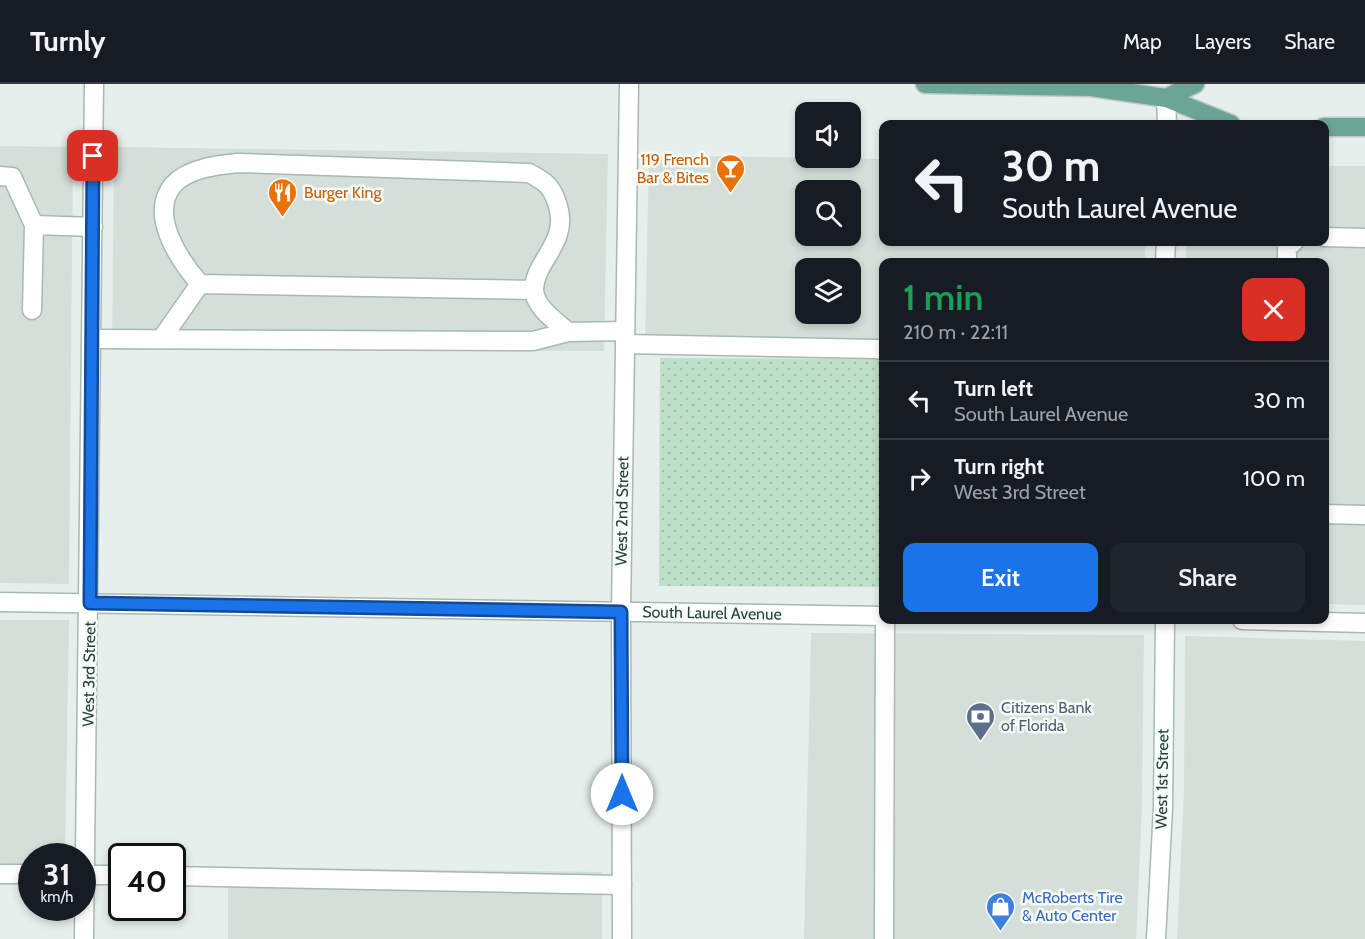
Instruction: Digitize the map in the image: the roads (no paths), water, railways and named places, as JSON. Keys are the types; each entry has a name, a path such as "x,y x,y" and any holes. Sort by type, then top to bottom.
{"main road":[{"path":"925,84 1166,89 1195,84"},
{"path":"1166,89 1224,120"},
{"path":"1329,127 1365,127"}],"street":[{"name":"West 3rd Street","path":"85,843 90,603 94,84"},
{"name":"West 2nd Street","path":"622,939 621,612 630,84"},
{"path":"1166,89 1167,120"},
{"path":"200,284 173,244 165,220 165,202 173,185 188,175 214,165 238,163 529,173 547,182 555,195 561,216 557,237 538,276 534,290 541,308 568,332"},
{"path":"0,176 12,177 34,225 32,310"},
{"path":"34,225 93,227"},
{"path":"1329,237 1365,238"},
{"path":"162,338 200,284"},
{"path":"200,284 534,290"},
{"path":"92,339 533,341 568,332 625,338 879,349"},
{"path":"1329,514 1365,515"},
{"name":"South Laurel Avenue","path":"0,602 879,618"},
{"path":"1329,622 1365,623"},
{"path":"884,624 884,939"},
{"name":"West 1st Street","path":"1156,939 1163,808 1165,624"},
{"path":"0,874 18,874"},
{"path":"186,876 622,885"},
{"name":"West 3rd Street","path":"84,921 84,939"}],"place":[{"name":"119 French Bar & Bites","path":"730,194"},
{"name":"Burger King","path":"283,218"},
{"name":"Citizens Bank of Florida","path":"980,742"},
{"name":"McRoberts Tire & Auto Center","path":"1001,932"}]}
